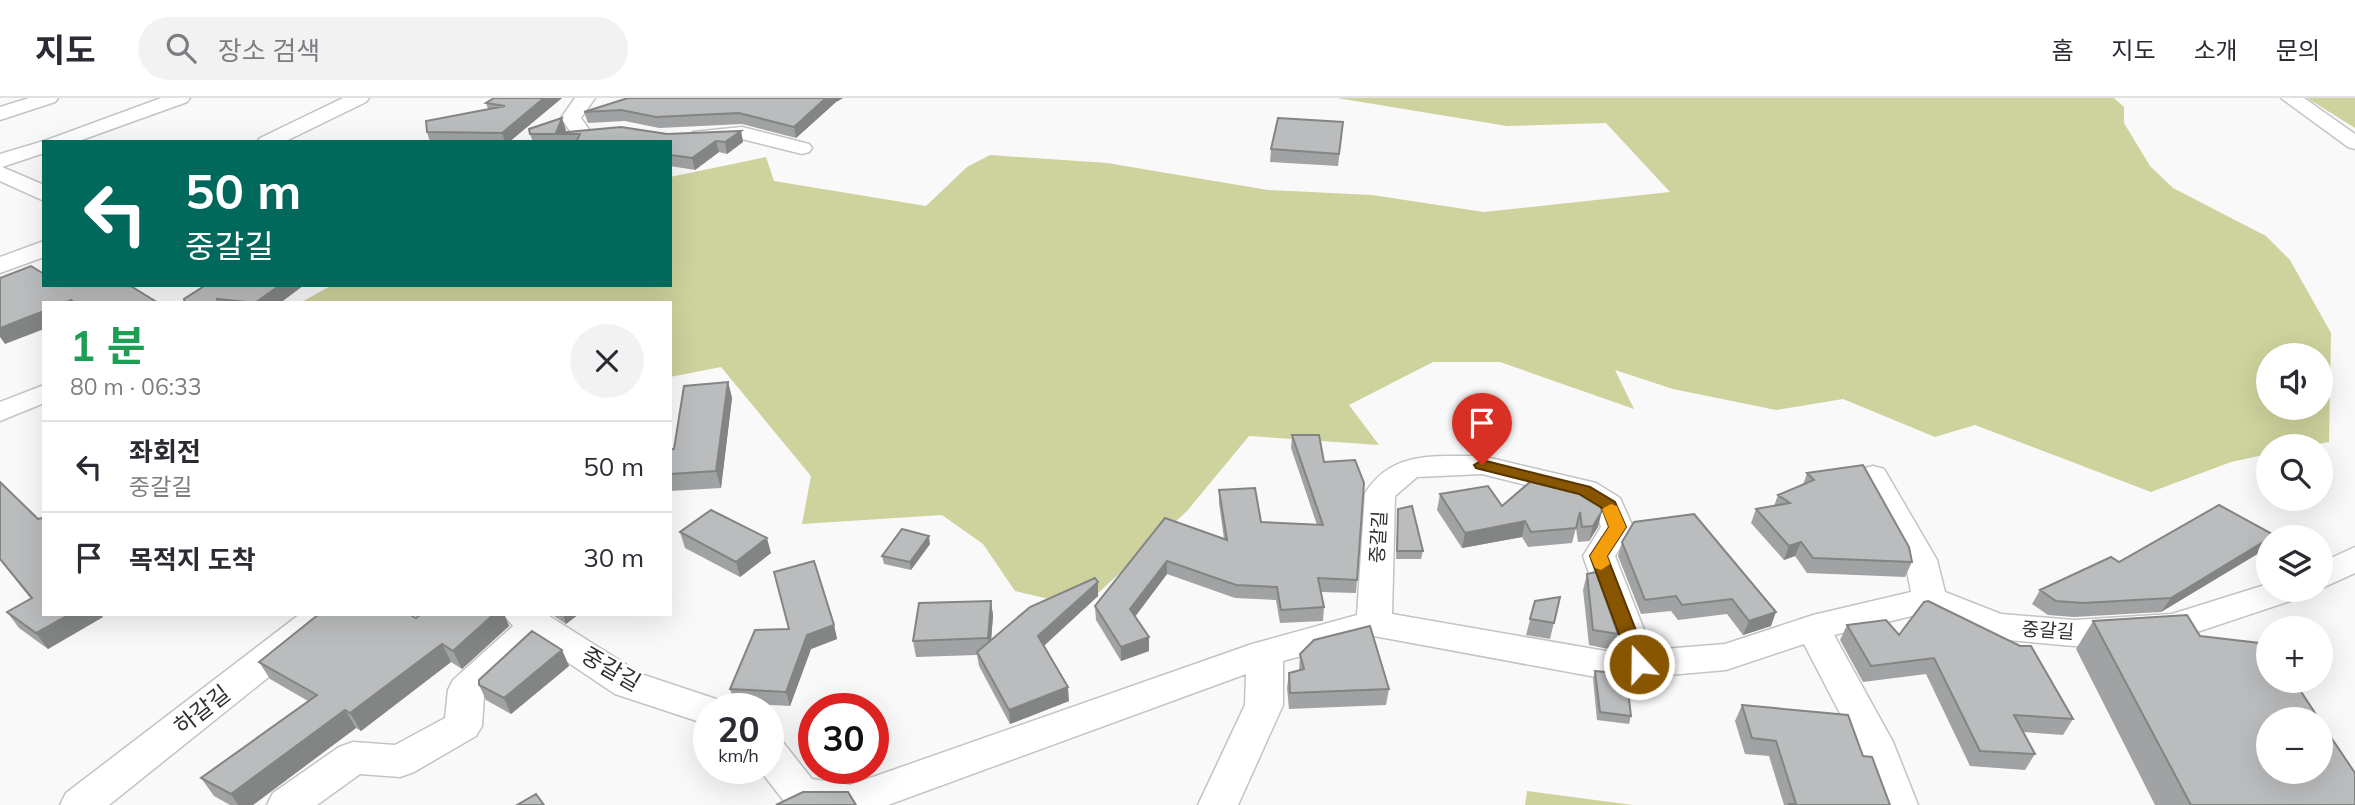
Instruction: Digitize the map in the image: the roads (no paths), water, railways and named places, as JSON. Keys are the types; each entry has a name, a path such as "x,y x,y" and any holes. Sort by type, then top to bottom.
{"street":[{"path":"0,114 48,98"},
{"path":"62,140 180,98"},
{"path":"271,140 359,98"},
{"path":"585,98 572,118 576,137 603,131"},
{"path":"2291,98 2355,143"},
{"path":"680,136 742,133 802,148"},
{"path":"0,161 42,147"},
{"path":"0,173 42,193"},
{"path":"0,266 42,249"},
{"path":"0,412 42,394"},
{"name":"중갈길","path":"1374,622 1380,493 1409,468 1482,465 1584,490 1609,505 1617,527 1599,556 1639,664"},
{"path":"788,799 849,802 1265,653 1374,622 1612,667 1726,657 1813,628 1930,599 1921,560 1873,476"},
{"path":"2333,571 2355,558"},
{"name":"중갈길","path":"1930,599 1997,626 2074,633 2173,626 2256,600"},
{"name":"하갈길","path":"80,805 321,616"},
{"path":"287,805 353,758 400,761 463,726 466,690 528,619"},
{"name":"중갈길","path":"528,619 628,684 693,706"},
{"path":"1813,628 1874,742 1898,805"},
{"path":"1219,805 1264,705 1265,653"}]}
